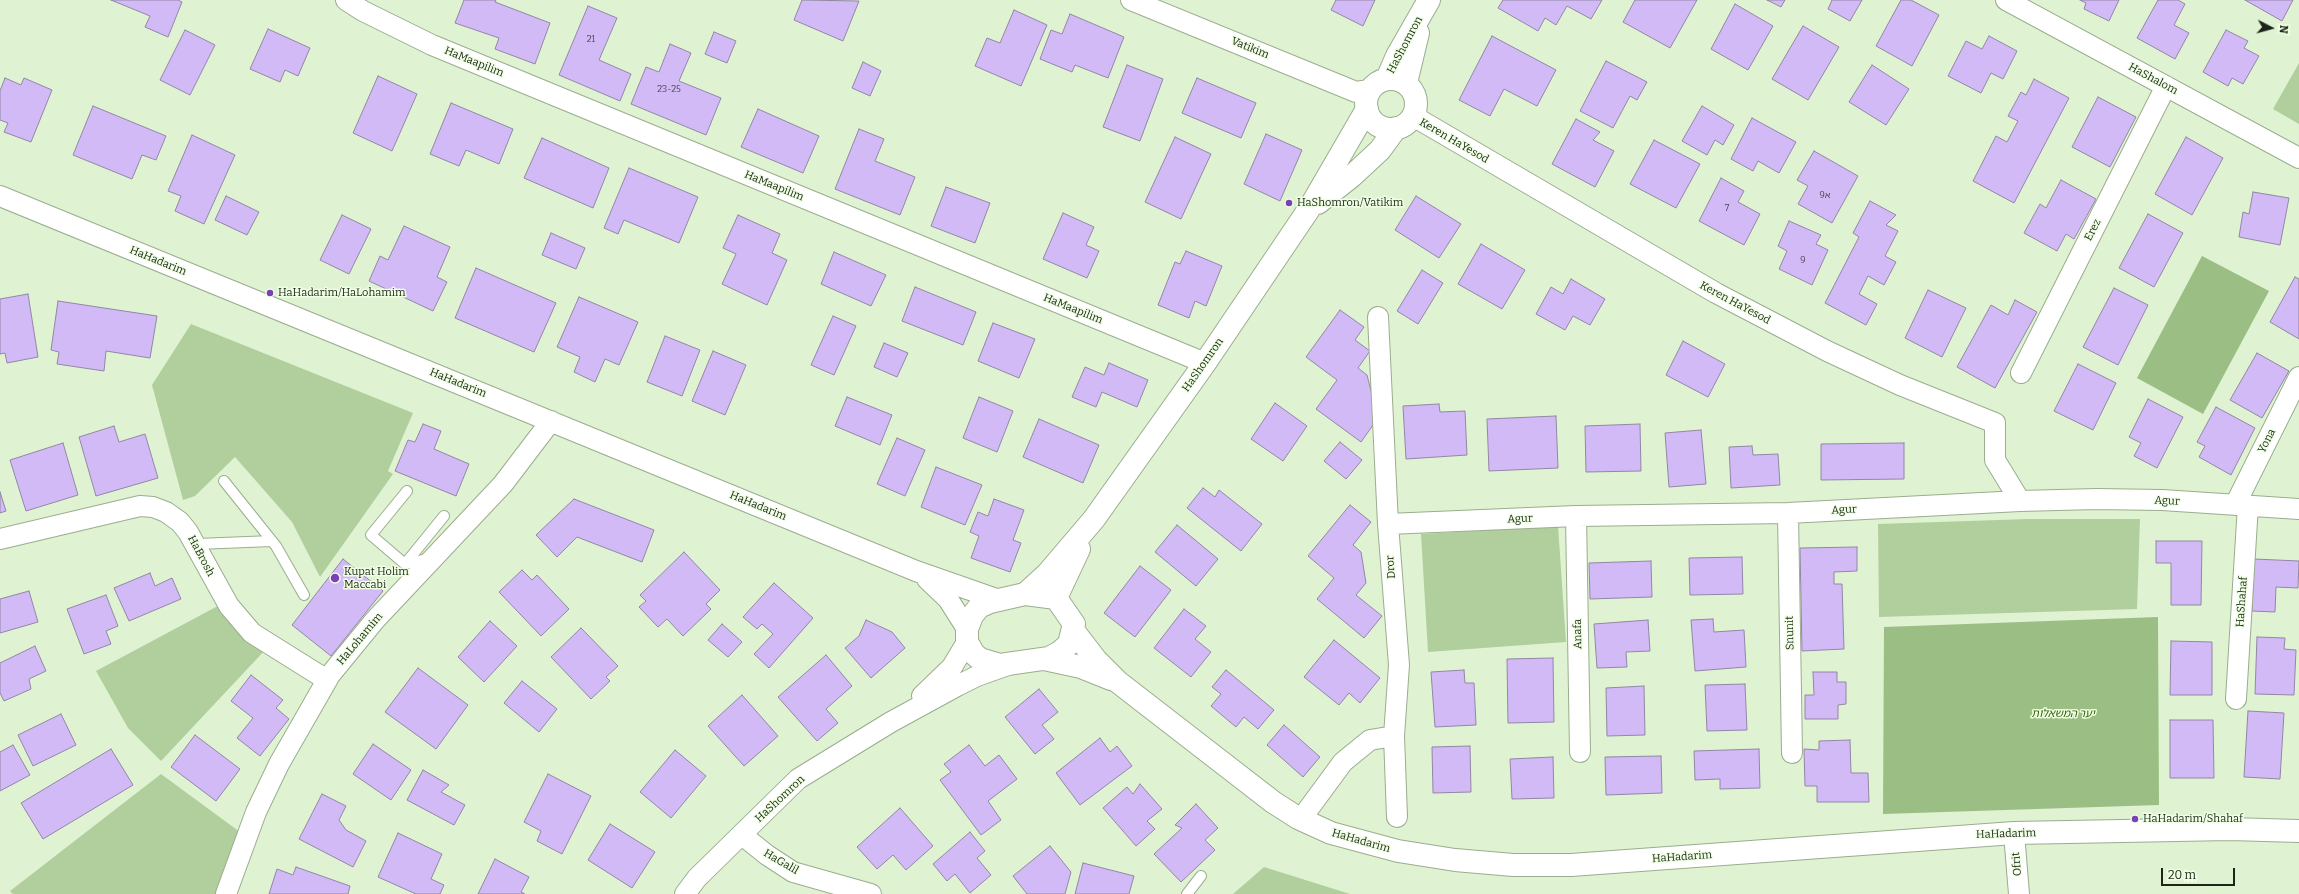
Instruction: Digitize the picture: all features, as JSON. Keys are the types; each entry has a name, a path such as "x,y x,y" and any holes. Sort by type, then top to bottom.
{"street":[{"name":"HaMaapilim","path":"346,0 432,45 1205,363"},
{"name":"Vatikim","path":"1131,0 1356,92 1382,90"},
{"name":"HaShalom","path":"2006,0 2299,158"},
{"name":"HaShomron","path":"1025,594 1048,573 1094,519 1205,363 1309,209 1382,90 1426,5"},
{"name":"Erez","path":"2021,373 2166,86"},
{"name":"HaShomron","path":"1309,209 1358,171 1380,150 1404,122 1416,102 1411,88 1382,90"},
{"path":"1382,90 1373,120 1383,128 1404,122"},
{"name":"Keren HaYesod","path":"1404,122 1716,293 1833,354 1900,385 1995,423 1995,460 2020,501"},
{"name":"HaHadarim","path":"0,196 916,571 999,600"},
{"name":"Dror","path":"1378,317 1388,524 1399,665 1394,736 1397,817"},
{"name":"Yona","path":"2241,505 2299,377"},
{"name":"HaLohamim","path":"226,894 256,812 279,764 327,680 356,641 503,484 551,421"},
{"name":"Agur","path":"1388,524 1576,516 1788,514 2020,501 2162,500 2299,509"},
{"name":"HaShahaf","path":"2236,699 2241,505"},
{"name":"HaBrosh","path":"0,539 140,506 152,507 166,512 180,522 197,544 211,576 229,606 252,633 327,680"},
{"name":"Snunit","path":"1788,514 1792,753"},
{"name":"Anafa","path":"1576,516 1580,752"},
{"name":"HaShomron","path":"1056,598 1094,519"},
{"name":"HaHadarim","path":"916,571 948,599 967,636"},
{"path":"1025,594 1056,598 1074,624 1070,644 1060,652 1044,659 1000,665 980,659 974,654 967,636 972,616 979,607 990,602 1025,594"},
{"name":"HaHadarim","path":"1073,630 1092,655 1118,682 1273,802 1301,819 1332,833 1391,850 1455,860 1513,865 1571,865 2014,833 2230,829 2299,831"},
{"name":"HaShomron","path":"891,722 938,682 952,667 967,636"},
{"name":"HaHadarim","path":"1044,659 1081,667 1118,682"},
{"name":"HaShomron","path":"684,894 697,878 798,779 891,722 977,676 1011,664"},
{"path":"1301,819 1343,762 1370,740 1394,736"},
{"name":"Ofrit","path":"2014,833 2019,894"},
{"name":"HaGalil","path":"742,835 767,855 793,872 871,894"}],"lane":[{"path":"224,481 272,541 304,595"},
{"path":"405,564 371,535 407,491"},
{"path":"405,564 444,516"},
{"path":"197,544 272,541"},
{"path":"405,564 434,558"},
{"path":"1186,894 1201,876"}],"green space":[{"path":"2299,63 2299,124 2273,109"},
{"path":"2202,256 2269,291 2203,414 2137,378"},
{"path":"191,324 413,413 388,471 393,474 320,577 292,522 235,457 195,496 183,500 152,385"},
{"path":"2028,519 2140,519 2137,609 1879,617 1878,524"},
{"path":"1558,526 1566,642 1428,652 1421,534"},
{"path":"229,600 267,648 161,761 128,728 96,671"},
{"name":"יער המשאלות","path":"2158,617 2159,805 1883,814 1884,627"},
{"path":"161,774 244,835 224,894 13,894 10,891"},
{"path":"1264,867 1350,894 1233,894"}],"building":[{"path":"111,0 178,0 182,2 168,37 145,27 150,16"},
{"path":"464,0 496,0 495,2 550,23 535,64 495,49 499,38 455,23"},
{"path":"802,0 859,1 843,41 794,20"},
{"path":"1336,0 1375,0 1363,26 1331,10"},
{"path":"1503,0 1602,0 1591,19 1567,6 1556,25 1545,18 1538,31 1498,8"},
{"path":"1635,0 1697,0 1670,48 1623,22"},
{"path":"1767,0 1785,0 1781,7"},
{"path":"1832,0 1862,0 1850,21 1828,9"},
{"path":"1901,0 1911,0 1939,15 1912,66 1876,46"},
{"path":"2080,0 2119,0 2109,21 2084,9 2086,3"},
{"path":"2158,0 2178,0 2185,4 2174,25 2189,33 2175,59 2137,38"},
{"path":"2245,0 2293,0 2282,21"},
{"path":"1735,4 1773,26 1748,70 1711,49"},
{"path":"588,6 617,18 599,60 631,74 620,101 559,75"},
{"path":"1014,10 1047,25 1021,86 975,66 987,38 1000,43"},
{"path":"1070,14 1124,37 1108,78 1075,65 1072,72 1040,59 1051,30 1062,34"},
{"path":"1803,26 1839,47 1808,100 1772,79"},
{"path":"268,29 310,48 298,76 285,70 280,82 250,69"},
{"path":"185,30 215,45 190,95 160,80"},
{"path":"2226,30 2248,41 2244,48 2259,56 2243,84 2232,78 2228,86 2203,72"},
{"path":"714,32 736,41 727,63 705,54"},
{"path":"1492,36 1556,70 1537,106 1504,89 1490,116 1459,100"},
{"path":"1989,36 2017,51 2003,79 1991,73 1981,93 1948,76 1966,41 1982,49"},
{"path":"670,44 691,53 679,81 721,98 706,135 631,104 646,67 659,72"},
{"path":"1606,61 1647,82 1637,100 1630,96 1613,128 1580,111"},
{"path":"863,62 881,71 870,96 852,88"},
{"path":"1127,65 1163,79 1140,141 1103,127"},
{"path":"1872,65 1909,89 1886,125 1849,102"},
{"path":"378,76 417,94 392,151 353,133"},
{"path":"5,78 21,85 24,78 52,90 31,142 4,132 8,123 0,120 0,91"},
{"path":"1197,78 1256,103 1241,138 1182,113"},
{"path":"2034,79 2069,98 2014,203 1973,181 1996,136 2007,142 2018,121 2008,116 2021,92 2026,95"},
{"path":"2098,97 2136,117 2110,167 2072,147"},
{"path":"451,103 513,129 499,164 466,150 459,166 430,154"},
{"path":"93,106 166,136 156,160 142,155 132,179 73,155"},
{"path":"1702,106 1734,125 1723,145 1715,140 1707,155 1682,141"},
{"path":"758,109 819,136 803,173 741,147"},
{"path":"1752,118 1796,142 1779,173 1758,161 1753,171 1731,159"},
{"path":"1576,119 1600,132 1593,140 1614,151 1595,187 1552,164"},
{"path":"859,129 884,139 875,161 915,177 900,215 835,189"},
{"path":"1266,134 1302,150 1280,201 1244,184"},
{"path":"192,135 235,155 204,224 175,211 181,196 168,191"},
{"path":"1175,137 1211,154 1181,219 1145,202"},
{"path":"2186,137 2223,158 2192,215 2155,194"},
{"path":"542,138 609,168 593,208 524,178"},
{"path":"1654,140 1700,164 1676,208 1630,184"},
{"path":"1814,151 1858,176 1832,223 1798,204 1808,186 1797,180"},
{"path":"629,168 698,197 679,243 624,220 618,234 604,228"},
{"path":"1721,178 1744,191 1738,202 1760,214 1744,245 1699,221"},
{"path":"2061,180 2096,199 2074,239 2066,234 2057,251 2024,233 2040,204 2046,208"},
{"path":"946,187 990,203 975,243 931,226"},
{"path":"2253,192 2289,198 2280,245 2239,237 2243,212 2249,214"},
{"path":"226,196 259,212 247,235 215,220"},
{"path":"1416,196 1461,224 1439,258 1395,230"},
{"path":"1870,201 1896,215 1886,225 1898,231 1885,256 1896,262 1884,285 1868,276 1859,294 1877,304 1866,325 1825,303 1859,237 1853,233"},
{"path":"1063,213 1094,227 1086,245 1099,251 1087,278 1043,259"},
{"path":"2148,214 2183,233 2154,287 2119,268"},
{"path":"342,215 371,229 349,274 320,260"},
{"path":"738,215 780,234 772,253 787,260 767,305 722,284 736,254 723,248"},
{"path":"1789,221 1821,235 1816,244 1828,250 1812,285 1779,269 1787,251 1778,246"},
{"path":"404,226 450,247 437,277 447,282 433,311 369,281 380,256 388,260"},
{"path":"551,233 585,248 576,269 542,255"},
{"path":"1481,244 1525,270 1502,309 1458,284"},
{"path":"1186,251 1222,266 1206,306 1195,301 1189,318 1158,305 1175,262 1180,264"},
{"path":"834,252 886,275 871,306 821,284"},
{"path":"476,268 556,303 534,352 455,318"},
{"path":"1422,270 1443,283 1418,324 1397,311"},
{"path":"2295,277 2299,279 2299,339 2270,322"},
{"path":"1571,279 1605,299 1590,325 1573,316 1565,330 1536,314 1551,287 1563,294"},
{"path":"915,287 976,312 963,345 902,321"},
{"path":"2114,288 2148,305 2118,365 2083,347"},
{"path":"1928,290 1966,308 1942,357 1905,338"},
{"path":"28,294 38,357 7,363 5,353 0,354 0,299"},
{"path":"579,297 638,322 619,365 605,359 595,382 574,372 580,357 557,347"},
{"path":"2015,300 2037,312 1995,388 1957,367 1991,305 2008,315"},
{"path":"58,301 157,316 150,358 106,351 104,371 57,364 59,352 51,350"},
{"path":"1340,310 1364,327 1355,340 1370,351 1358,368 1367,375 1378,418 1361,442 1316,409 1337,380 1306,357"},
{"path":"833,316 856,326 834,375 811,365"},
{"path":"993,323 1035,339 1019,378 978,361"},
{"path":"665,336 700,350 682,396 647,382"},
{"path":"1683,341 1725,364 1708,397 1666,375"},
{"path":"884,343 908,353 897,377 874,367"},
{"path":"713,351 746,365 725,415 692,401"},
{"path":"2257,353 2289,371 2262,418 2230,400"},
{"path":"1109,363 1148,380 1137,407 1102,392 1096,407 1072,397 1085,367 1104,375"},
{"path":"2078,364 2116,383 2093,430 2054,411"},
{"path":"847,397 892,415 880,445 835,426"},
{"path":"979,397 1013,411 997,452 963,438"},
{"path":"2148,399 2183,417 2157,468 2134,456 2141,443 2129,437"},
{"path":"1275,403 1307,426 1283,461 1251,439"},
{"path":"1439,404 1440,412 1465,411 1467,455 1406,459 1403,406"},
{"path":"2216,407 2255,428 2231,475 2199,457 2205,446 2197,442"},
{"path":"1556,416 1558,468 1489,471 1487,419"},
{"path":"1039,419 1099,445 1083,483 1023,457"},
{"path":"423,424 441,431 434,449 469,464 456,496 395,471 408,440 415,442"},
{"path":"1640,424 1641,471 1586,472 1585,426"},
{"path":"114,426 119,442 145,434 158,478 96,496 79,437"},
{"path":"1701,430 1706,484 1669,487 1665,433"},
{"path":"897,438 925,450 905,496 877,484"},
{"path":"1340,442 1362,460 1346,479 1324,461"},
{"path":"63,443 78,495 26,511 10,460"},
{"path":"1904,443 1904,479 1821,480 1821,444"},
{"path":"1752,446 1753,455 1778,454 1780,485 1731,488 1729,447"},
{"path":"936,467 982,485 965,525 921,507"},
{"path":"1203,488 1215,497 1219,490 1262,524 1241,551 1187,508"},
{"path":"0,492 6,511 0,513"},
{"path":"574,499 654,530 642,562 577,537 557,557 536,535"},
{"path":"994,499 1024,510 1013,540 1021,543 1010,572 971,558 979,536 970,532 978,512 988,516"},
{"path":"1350,505 1371,522 1353,545 1361,552 1366,583 1356,595 1382,616 1364,638 1317,599 1334,578 1308,556"},
{"path":"1177,525 1218,559 1196,586 1155,552"},
{"path":"2156,541 2202,541 2201,605 2171,605 2171,563 2156,563"},
{"path":"1857,547 1857,571 1834,572 1834,584 1842,584 1844,649 1802,651 1800,548"},
{"path":"684,552 720,590 706,604 711,609 683,636 667,619 658,627 639,607 646,601 640,595"},
{"path":"1742,557 1743,594 1690,595 1689,558"},
{"path":"343,559 383,591 331,656 292,625"},
{"path":"2254,559 2299,561 2298,588 2276,587 2275,612 2252,611"},
{"path":"1651,561 1652,597 1590,599 1589,563"},
{"path":"1140,566 1171,590 1135,637 1104,613"},
{"path":"522,570 532,580 537,575 569,609 541,636 499,592"},
{"path":"150,573 155,586 172,578 181,599 129,621 114,588"},
{"path":"774,583 813,618 769,668 754,654 773,634 762,624 757,629 743,617"},
{"path":"29,591 38,622 0,633 0,599"},
{"path":"106,595 118,626 106,631 111,644 84,654 67,609"},
{"path":"1184,609 1206,626 1195,639 1211,652 1191,677 1154,648"},
{"path":"1713,619 1714,632 1744,630 1746,667 1695,671 1691,620"},
{"path":"866,620 892,632 905,648 871,678 845,648 859,636"},
{"path":"1648,620 1650,651 1626,652 1627,667 1597,668 1594,624"},
{"path":"490,621 517,646 484,682 458,657"},
{"path":"722,624 742,642 728,657 708,640"},
{"path":"581,628 618,666 606,677 610,681 591,699 551,657"},
{"path":"2257,637 2285,638 2284,649 2296,650 2294,695 2255,694"},
{"path":"1334,640 1380,678 1360,703 1349,693 1339,705 1304,677"},
{"path":"2171,641 2212,642 2212,695 2170,695"},
{"path":"35,646 46,671 29,679 31,689 4,701 0,693 0,663"},
{"path":"826,655 852,686 826,709 838,723 817,741 778,697"},
{"path":"1553,658 1554,722 1508,723 1507,659"},
{"path":"418,668 468,705 436,749 385,712"},
{"path":"1226,670 1274,710 1258,729 1244,717 1236,727 1211,706 1221,694 1212,687"},
{"path":"1464,670 1465,683 1474,683 1476,725 1435,727 1431,672"},
{"path":"1813,672 1837,672 1837,682 1846,682 1846,704 1838,705 1838,719 1805,719 1805,695 1814,695"},
{"path":"251,675 283,700 276,708 289,719 260,756 237,738 253,718 231,701"},
{"path":"522,681 557,709 539,732 504,703"},
{"path":"1745,684 1747,730 1707,731 1705,685"},
{"path":"1644,686 1645,735 1607,736 1606,688"},
{"path":"1039,689 1058,712 1042,725 1054,739 1035,754 1005,717"},
{"path":"742,695 778,736 744,766 708,726"},
{"path":"2248,711 2284,713 2280,779 2244,777"},
{"path":"61,714 76,745 33,766 18,735"},
{"path":"2170,720 2213,720 2214,778 2170,778"},
{"path":"1284,725 1320,757 1303,777 1267,745"},
{"path":"195,735 240,769 216,801 171,767"},
{"path":"1100,738 1110,752 1117,746 1132,766 1080,805 1056,773"},
{"path":"1850,740 1851,773 1868,773 1869,802 1817,802 1817,786 1805,786 1804,749 1819,750 1819,741"},
{"path":"373,744 411,770 391,800 353,774"},
{"path":"13,745 30,775 0,791 0,752"},
{"path":"969,745 985,766 999,755 1017,779 988,801 1001,820 981,835 940,780 951,772 944,764"},
{"path":"1470,746 1471,792 1433,793 1432,747"},
{"path":"111,749 133,785 43,839 21,803"},
{"path":"1759,749 1760,788 1720,789 1720,779 1695,780 1694,751"},
{"path":"675,750 706,776 671,818 640,792"},
{"path":"1661,756 1662,793 1606,795 1605,757"},
{"path":"1553,757 1554,798 1512,799 1510,759"},
{"path":"423,770 449,785 441,792 465,805 454,825 407,800"},
{"path":"548,774 591,796 562,854 537,841 541,831 524,822"},
{"path":"1140,784 1162,809 1147,821 1155,829 1136,846 1103,808 1127,787 1133,794"},
{"path":"322,794 346,806 339,820 346,830 366,841 353,867 299,839"},
{"path":"1196,804 1218,828 1205,840 1215,850 1181,882 1154,854 1182,828 1175,825"},
{"path":"900,808 933,846 906,870 893,855 877,869 857,847"},
{"path":"610,824 655,852 632,888 588,860"},
{"path":"970,832 985,851 977,858 991,875 970,893 955,874 947,881 933,864"},
{"path":"398,833 442,854 431,879 444,885 440,894 416,894 378,877"},
{"path":"1050,846 1071,872 1065,894 1027,894 1013,876"},
{"path":"495,859 529,877 521,892 525,894 478,894"},
{"path":"1083,863 1134,876 1129,894 1075,894"},
{"path":"296,867 350,886 348,894 269,894 277,869 293,875"}],"place":[{"name":"HaShomron/Vatikim","path":"1289,203"},
{"name":"HaHadarim/HaLohamim","path":"270,293"},
{"name":"Kupat Holim Maccabi","path":"335,578"},
{"name":"HaHadarim/Shahaf","path":"2135,819"}]}
